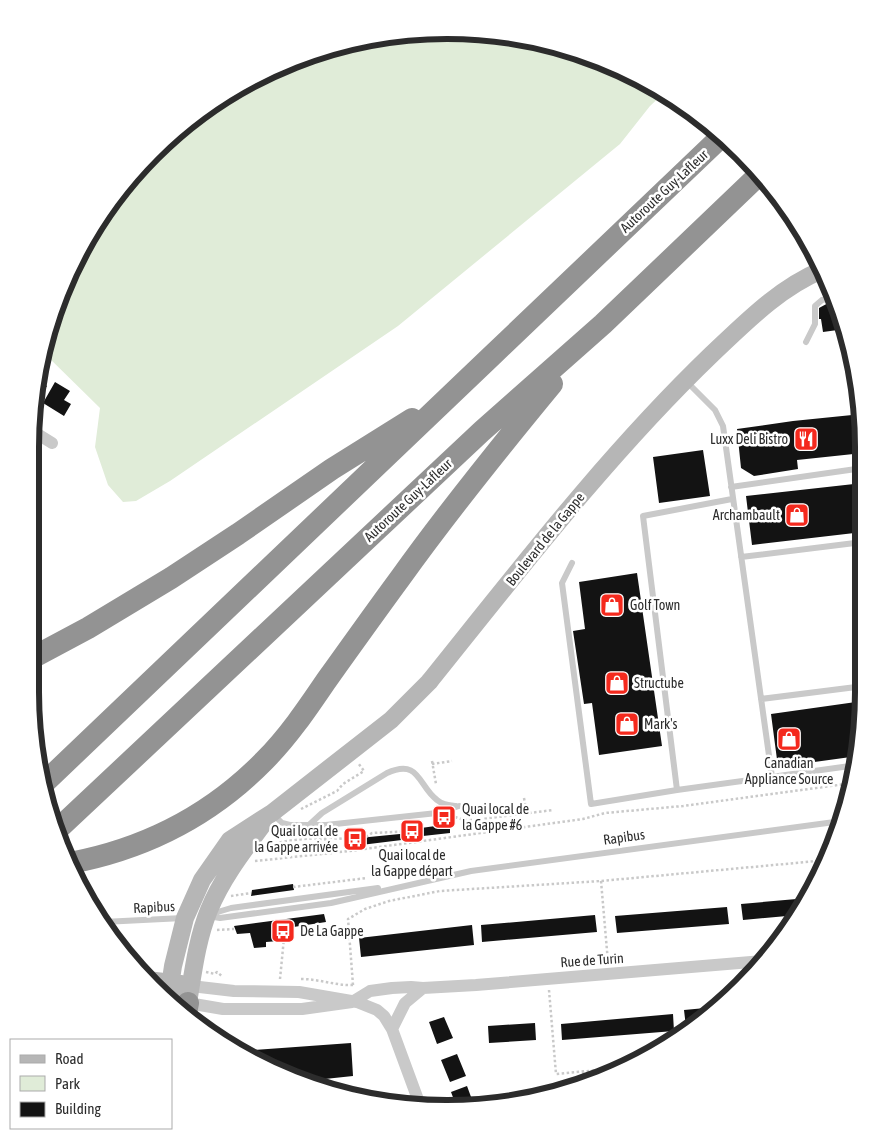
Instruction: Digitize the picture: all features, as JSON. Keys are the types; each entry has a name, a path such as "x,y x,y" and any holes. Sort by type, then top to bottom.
{"highway":[{"name":"Autoroute Guy-Lafleur","path":"49,779 717,141"},
{"name":"Autoroute Guy-Lafleur","path":"61,825 482,431 603,324 755,179"},
{"path":"76,862 132,847 174,829 225,795 263,762 296,724 465,490 603,324"},
{"path":"39,654 88,628 171,578 332,469 450,395"}],"street":[{"name":"Boulevard de la Gappe","path":"177,997 199,920 202,880 230,840 272,813 391,720 419,693 642,424 747,321 775,297 797,282 816,273"},
{"path":"39,435 52,443"},
{"name":"Rue de Turin","path":"177,997 211,1009 302,1009 352,1002 370,990 548,979 753,962"},
{"path":"392,1029 405,1003 423,988"},
{"path":"177,997 234,992 299,992 367,1005 384,1016 392,1029 417,1099"}],"lane":[{"path":"806,342 816,324 815,306 822,300 827,299"},
{"path":"685,380 715,410 722,421 772,777"},
{"path":"731,487 855,469"},
{"path":"677,790 643,516 732,498"},
{"path":"740,557 855,543"},
{"path":"572,563 562,583 591,804 848,766"},
{"path":"761,700 855,687"},
{"path":"272,813 279,821 294,826 326,825 437,813 459,806 445,805 440,802 431,794 415,773 398,769 387,773 322,812 309,825"},
{"name":"Rapibus","path":"110,922 199,920 331,903 449,875 489,868 834,822"}],"path":[{"path":"298,808 302,810 337,791 343,784 364,771 357,762"},
{"path":"436,789 432,763 452,762"},
{"path":"250,859 259,861 322,855 583,819 605,814 683,806 844,784"},
{"path":"524,798 527,814"},
{"path":"491,803 492,818"},
{"path":"452,817 468,820 553,810"},
{"path":"366,837 372,833 416,831 426,821"},
{"path":"320,838 322,855"},
{"path":"259,847 288,840 320,838 360,840"},
{"path":"325,838 327,854"},
{"path":"353,985 348,919 365,909 389,901 440,891 601,881 818,861"},
{"path":"293,887 367,878"},
{"path":"601,881 609,974"},
{"path":"227,897 251,893"},
{"path":"199,920 234,929"},
{"path":"280,979 284,938"},
{"path":"548,979 556,1074 600,1070"},
{"path":"583,1072 584,1077"}],"green space":[{"path":"447,39 500,42 553,53 603,70 659,98 620,144 398,326 170,481 136,501 123,502 108,485 95,447 100,408 49,358 60,316 81,266 93,243 123,198 158,158 198,123 243,93 291,70 341,53 394,42"}],"building":[{"path":"829,303 838,330 823,332 821,319 819,319 819,308"},
{"path":"55,382 70,391 64,400 71,404 64,416 43,403"},
{"path":"44,384 47,386 42,393"},
{"path":"854,415 855,454 797,460 798,469 754,476 741,468 737,429"},
{"path":"703,450 710,496 659,503 653,457"},
{"name":"Archambault","path":"855,484 855,533 752,545 746,496"},
{"path":"637,573 662,746 599,755 592,703 584,704 573,631 585,629 579,582"},
{"path":"855,702 850,757 778,767 771,714"},
{"path":"450,824 450,833 423,836 421,828"},
{"path":"410,833 410,839 361,845 359,838"},
{"path":"293,884 294,890 251,896 252,890"},
{"path":"799,899 788,916 743,920 741,904"},
{"path":"727,907 729,924 617,933 615,916"},
{"path":"324,914 326,922 287,928 289,937 279,938 279,941 266,942 266,947 254,948 250,933 237,934 234,926"},
{"path":"595,915 597,932 482,942 481,925"},
{"path":"472,925 474,945 361,957 359,938"},
{"path":"705,1008 686,1023 684,1010"},
{"path":"673,1014 674,1031 562,1040 561,1024"},
{"path":"444,1017 453,1038 437,1044 429,1022"},
{"path":"535,1023 536,1040 489,1043 488,1026"},
{"path":"351,1043 353,1076 318,1080 251,1050"},
{"path":"457,1054 466,1076 450,1082 441,1060"},
{"path":"467,1086 472,1099 454,1100 451,1092"}],"place":[{"name":"Luxx Deli Bistro","path":"806,439"},
{"name":"Archambault","path":"797,515"},
{"name":"Golf Town","path":"612,605"},
{"name":"Structube","path":"617,683"},
{"name":"Mark's","path":"627,724"},
{"name":"Canadian Appliance Source","path":"789,739"},
{"name":"Quai local de la Gappe #6","path":"444,817"},
{"name":"Quai local de la Gappe départ","path":"412,831"},
{"name":"Quai local de la Gappe arrivée","path":"355,839"},
{"name":"De La Gappe","path":"283,931"}]}
